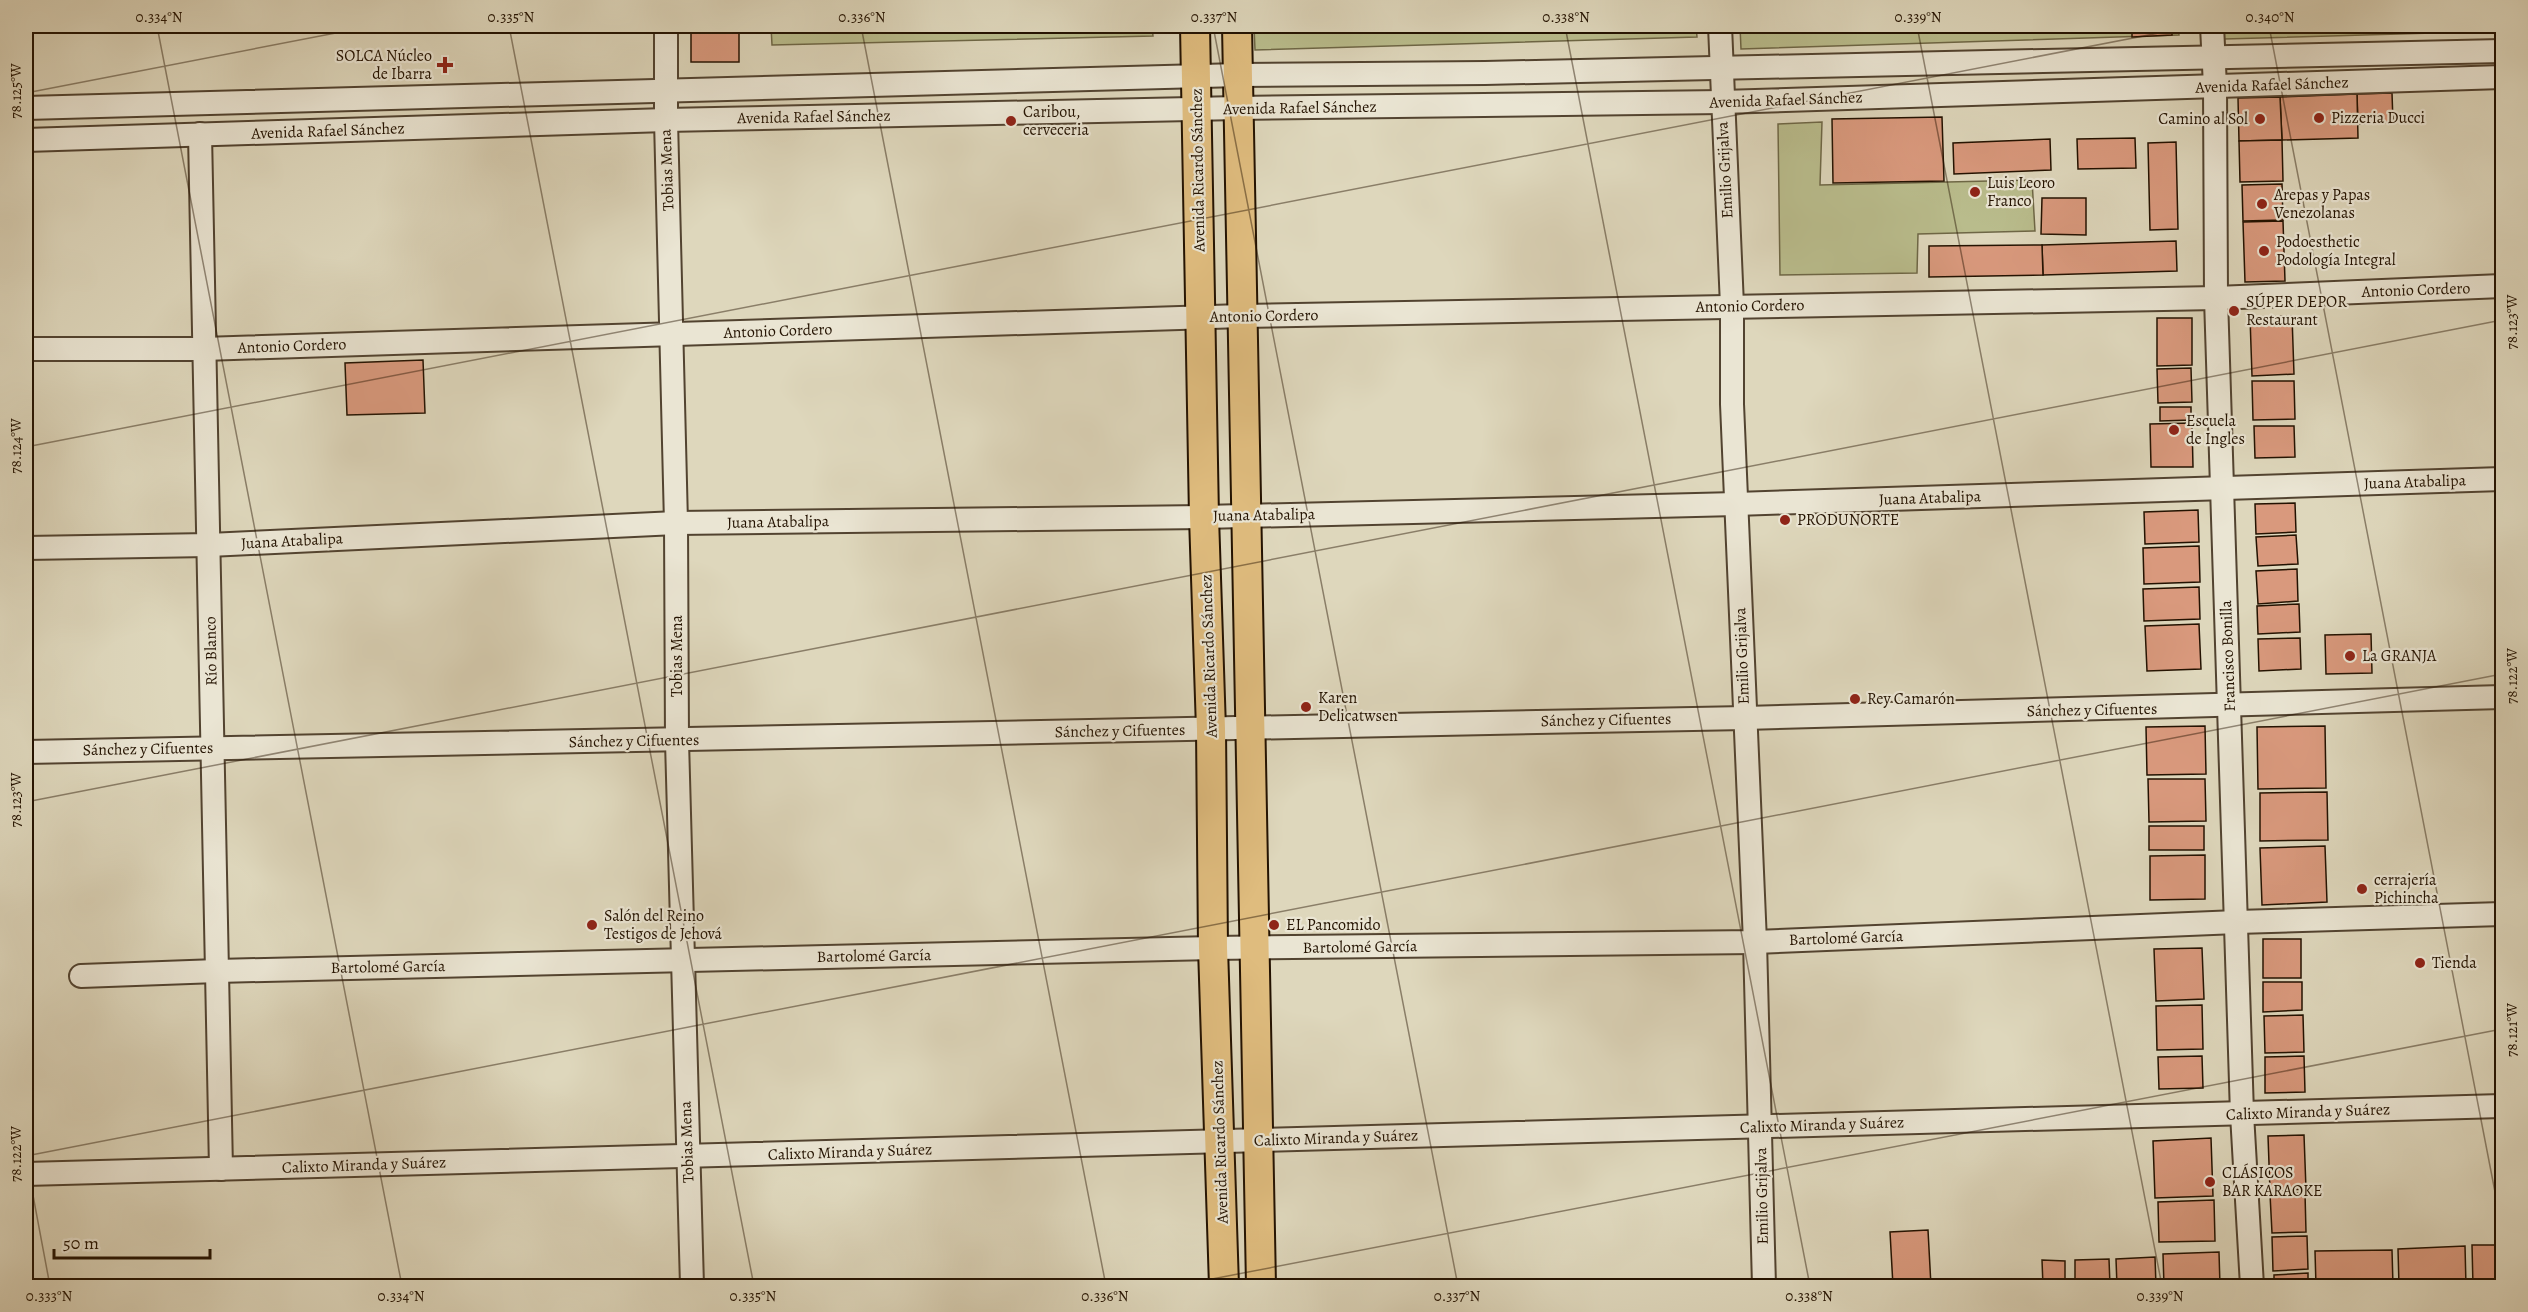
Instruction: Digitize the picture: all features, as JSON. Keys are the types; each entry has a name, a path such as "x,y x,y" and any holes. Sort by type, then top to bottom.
{"main road":[{"name":"Avenida Ricardo Sánchez","path":"1195,26 1204,517 1224,1287"},
{"path":"1237,26 1261,1287"}],"street":[{"name":"Tobias Mena","path":"666,26 666,120 676,523 677,741 692,1287"},
{"name":"Emilio Grijalva","path":"1720,26 1732,306 1732,404 1755,942 1764,1287"},
{"name":"Francisco Bonilla","path":"2212,26 2216,86 2217,298 2222,487 2242,1114 2252,1287"},
{"name":"Avenida Rafael Sánchez","path":"26,108 316,98 1239,75 1485,73 2502,51"},
{"name":"Avenida Rafael Sánchez","path":"26,140 666,120 1238,108 1722,102 2502,77"},
{"path":"315,132 316,98"},
{"name":"Río Blanco","path":"200,134 221,1169"},
{"name":"Antonio Cordero","path":"26,349 203,349 1242,316 2217,298 2502,286"},
{"name":"Juana Atabalipa","path":"26,548 209,545 676,523 1204,517 1736,504 2502,479"},
{"name":"Sánchez y Cifuentes","path":"26,752 677,741 1211,729 1249,726 1744,718 2502,697"},
{"name":"Bartolomé García","path":"81,976 1214,948 1755,942 2237,922 2502,914"},
{"name":"Calixto Miranda y Suárez","path":"26,1174 2502,1106"}],"green space":[{"path":"771,26 1152,26 1153,36 772,45"},
{"path":"1254,26 1696,26 1697,37 1255,50"},
{"path":"1740,26 2178,26 2179,35 1741,49"},
{"path":"2224,26 2502,26 2502,31 2224,39"},
{"path":"1822,122 1820,185 2032,180 2035,231 1918,234 1917,273 1780,275 1778,124"}],"building":[{"path":"691,26 739,26 739,62 691,62"},
{"path":"2132,26 2172,26 2172,35 2132,37"},
{"path":"2392,93 2393,122 2358,124 2357,94"},
{"name":"Pizzeria Ducci","path":"2357,94 2358,138 2282,140 2280,97"},
{"name":"Camino al Sol","path":"2280,97 2282,140 2239,141 2238,98"},
{"path":"1942,117 1944,181 1833,183 1832,119"},
{"path":"2135,138 2136,168 2078,169 2077,139"},
{"path":"2050,139 2051,170 1954,174 1953,143"},
{"path":"2282,140 2283,181 2240,182 2239,141"},
{"path":"2176,142 2178,229 2150,230 2148,143"},
{"path":"2282,184 2283,220 2243,221 2242,185"},
{"path":"2042,198 2086,198 2086,235 2041,234"},
{"name":"Podoesthetic Podología Integral","path":"2283,221 2285,281 2245,282 2243,222"},
{"path":"2176,241 2177,271 2043,275 2042,245"},
{"path":"2042,245 2043,275 1929,277 1929,246"},
{"path":"2292,316 2294,374 2252,376 2250,317"},
{"path":"2157,318 2192,318 2192,365 2157,366"},
{"path":"423,360 425,413 347,415 345,363"},
{"path":"2191,368 2192,402 2158,403 2157,369"},
{"path":"2252,381 2294,381 2295,419 2253,420"},
{"path":"2160,407 2191,407 2191,420 2160,421"},
{"path":"2192,423 2193,467 2151,467 2150,424"},
{"path":"2254,426 2294,426 2295,457 2255,458"},
{"path":"2295,503 2296,532 2256,534 2255,504"},
{"path":"2198,510 2199,542 2145,544 2144,512"},
{"path":"2296,535 2298,564 2258,566 2256,537"},
{"path":"2199,546 2200,582 2144,584 2143,548"},
{"path":"2297,569 2298,601 2258,604 2256,571"},
{"path":"2199,587 2200,619 2144,621 2143,589"},
{"path":"2299,604 2300,632 2258,634 2257,606"},
{"path":"2199,624 2201,669 2147,671 2145,626"},
{"path":"2371,634 2372,673 2326,674 2325,635"},
{"path":"2300,638 2301,669 2259,671 2258,639"},
{"path":"2205,726 2206,774 2147,775 2146,727"},
{"path":"2325,726 2326,788 2258,789 2257,727"},
{"path":"2148,779 2205,779 2206,821 2149,822"},
{"path":"2327,792 2328,840 2260,841 2260,793"},
{"path":"2149,826 2204,826 2204,850 2149,850"},
{"path":"2325,846 2327,902 2262,905 2260,848"},
{"path":"2205,855 2205,899 2150,900 2150,856"},
{"path":"2263,939 2301,939 2301,978 2263,978"},
{"path":"2202,948 2204,999 2156,1001 2154,949"},
{"path":"2263,982 2302,982 2302,1010 2263,1012"},
{"path":"2202,1005 2203,1049 2157,1050 2156,1006"},
{"path":"2303,1015 2304,1052 2265,1053 2264,1016"},
{"path":"2202,1056 2203,1088 2159,1089 2158,1057"},
{"path":"2304,1056 2305,1092 2265,1093 2265,1057"},
{"path":"2304,1135 2306,1189 2270,1191 2268,1136"},
{"path":"2211,1138 2213,1196 2155,1198 2153,1141"},
{"path":"2305,1193 2306,1232 2272,1233 2270,1194"},
{"path":"2214,1200 2215,1241 2159,1242 2158,1202"},
{"path":"1928,1230 1931,1286 1893,1286 1890,1232"},
{"path":"2307,1236 2308,1269 2273,1271 2272,1237"},
{"path":"2472,1245 2502,1245 2502,1286 2473,1286"},
{"path":"2465,1246 2466,1286 2399,1286 2398,1249"},
{"path":"2392,1250 2393,1286 2316,1286 2315,1251"},
{"path":"2219,1252 2220,1286 2164,1286 2163,1254"},
{"path":"2155,1257 2156,1286 2117,1286 2116,1259"},
{"path":"2109,1259 2110,1286 2075,1286 2075,1260"},
{"path":"2042,1260 2065,1261 2065,1286 2043,1286"},
{"path":"2308,1273 2308,1286 2274,1286 2274,1275"}],"place":[{"name":"SOLCA Núcleo de Ibarra","path":"445,65"},
{"name":"Pizzeria Ducci","path":"2319,118"},
{"name":"Camino al Sol","path":"2260,119"},
{"name":"Caribou, cerveceria","path":"1011,121"},
{"name":"Luis Leoro Franco","path":"1975,192"},
{"name":"Arepas y Papas Venezolanas","path":"2262,204"},
{"name":"Podoesthetic Podología Integral","path":"2264,251"},
{"name":"SÚPER DEPOR Restaurant","path":"2234,311"},
{"name":"Escuela de Ingles","path":"2174,430"},
{"name":"PRODUNORTE","path":"1785,520"},
{"name":"La GRANJA","path":"2350,656"},
{"name":"Rey Camarón","path":"1855,699"},
{"name":"Karen Delicatwsen","path":"1306,707"},
{"name":"cerrajería Pichincha","path":"2362,889"},
{"name":"Salón del Reino Testigos de Jehová","path":"592,925"},
{"name":"EL Pancomido","path":"1274,925"},
{"name":"Tienda","path":"2420,963"},
{"name":"CLÁSICOS BAR KARAOKE","path":"2210,1182"}]}
